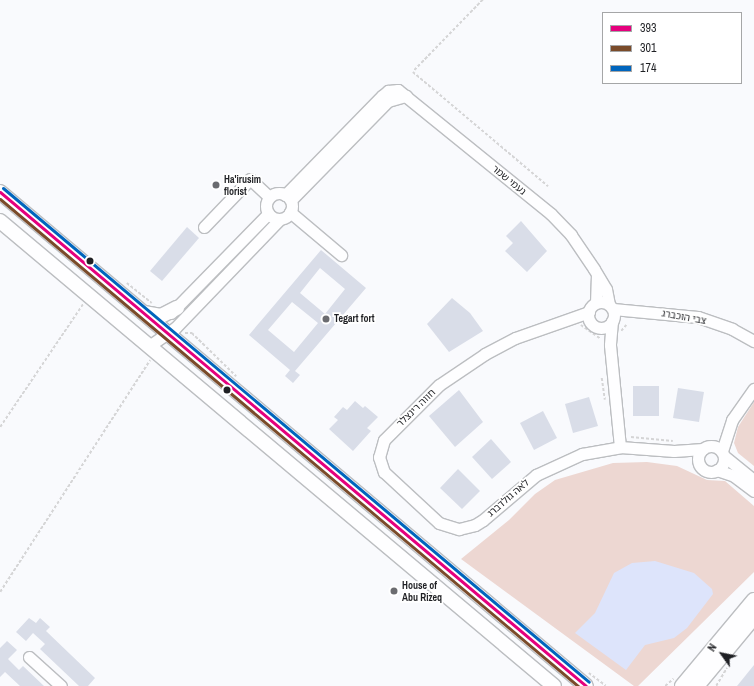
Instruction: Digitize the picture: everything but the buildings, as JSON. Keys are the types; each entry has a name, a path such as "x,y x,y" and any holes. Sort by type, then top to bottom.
{"main road":[{"path":"0,192 585,685"},
{"path":"0,221 554,686"},
{"path":"144,313 161,316 177,308"},
{"path":"449,598 546,686"},
{"path":"682,686 754,600"},
{"path":"697,686 754,617"},
{"path":"675,686 708,654"}],"street":[{"name":"נעמי שמר","path":"288,198 388,101 396,97 407,96 551,214 571,235 606,289 612,313"},
{"path":"204,227 250,179 270,197"},
{"path":"268,214 266,205 270,197 277,193 288,198 290,212 341,255"},
{"path":"164,330 280,219 290,212"},
{"path":"268,214 280,219"},
{"path":"152,349 177,308 268,214"},
{"path":"597,275 591,318 605,342"},
{"name":"צבי הוכברג","path":"612,313 633,312 698,317 732,329 754,341"},
{"path":"591,318 612,313 605,342 620,447"},
{"name":"חווה רינצלר","path":"459,529 439,523 388,477 379,463 381,446 421,402 459,370 515,338 566,321 591,318 606,326 612,313"},
{"path":"732,420 723,454 723,463 717,470 710,472 700,466 698,456 732,420 754,388"},
{"name":"לאה גולדברג","path":"459,529 474,525 483,520 521,486 553,466 582,454 620,447 676,446 705,448"},
{"name":"לאה גולדברג","path":"676,446 700,466"},
{"path":"705,448 717,447 723,454 754,480"},
{"path":"717,470 734,476 754,491"},
{"path":"29,657 61,686"}],"path":[{"path":"483,0 413,72 548,186"},
{"path":"0,427 89,296"},
{"path":"591,318 605,342"},
{"path":"618,334 626,325"},
{"path":"0,592 152,349"},
{"path":"631,436 676,446"}],"shaded area":[{"path":"754,402 754,466 738,453 734,443 738,427"},
{"path":"647,462 677,466 707,480 725,481 754,506 754,572 638,686 634,686 461,559 509,520 535,494 555,480 613,463"}],"water":[{"path":"655,561 694,573 712,589 713,594 687,628 674,638 645,645 626,670 575,633 595,613 614,573 632,563"}],"transit line":[{"name":"174","path":"3,188 589,682"},
{"name":"393","path":"0,192 586,686"},
{"name":"301","path":"0,199 578,686"}],"place":[{"name":"Ha'irusim florist","path":"216,185"},
{"name":"Tegart fort","path":"326,319"},
{"name":"House of Abu Rizeq","path":"394,591"}]}
